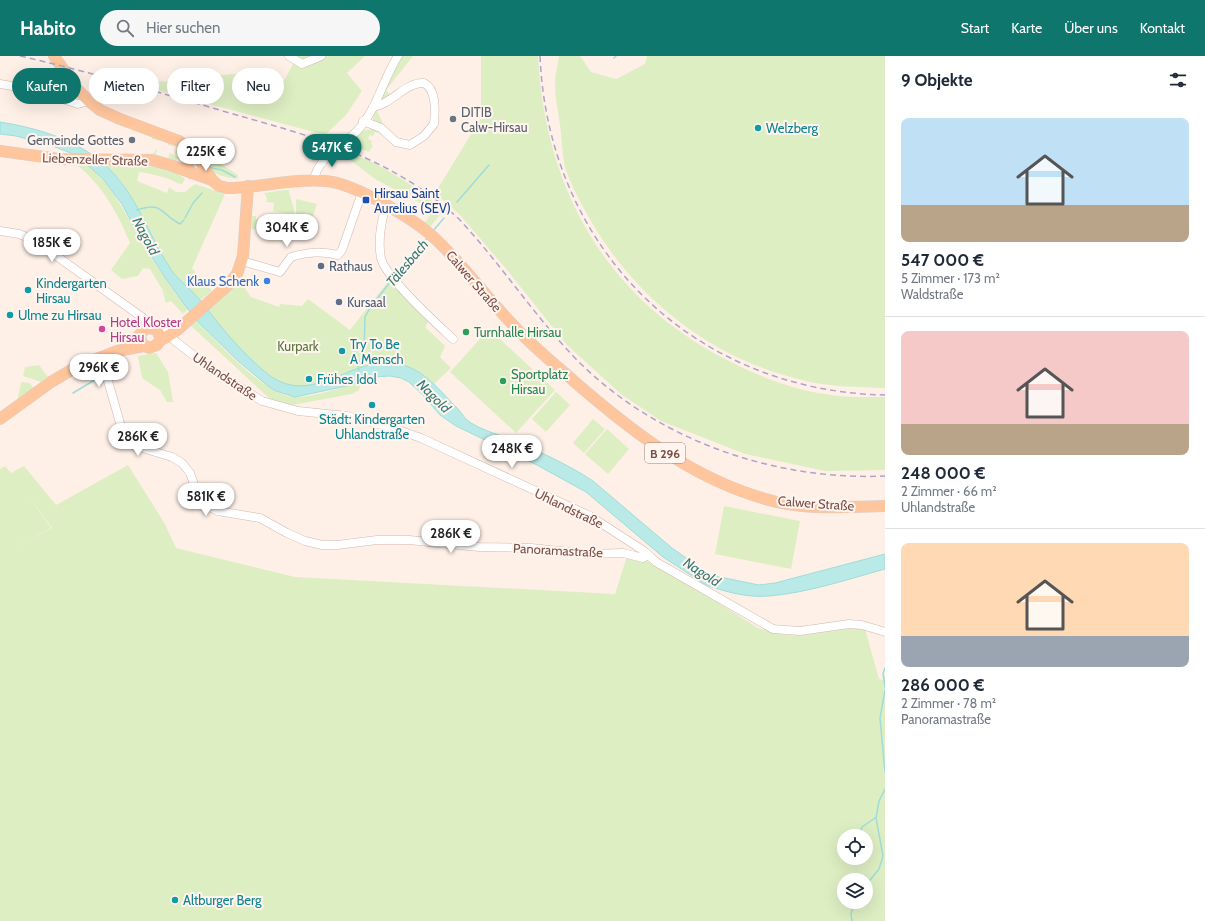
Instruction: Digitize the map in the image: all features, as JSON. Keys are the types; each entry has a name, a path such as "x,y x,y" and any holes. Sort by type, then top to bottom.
{"main road":[{"path":"54,56 73,84 89,101"},
{"path":"93,104 100,110 120,119 172,137 196,154 212,180"},
{"path":"189,150 188,167 191,173 196,167 198,159"},
{"name":"Liebenzeller Straße","path":"0,151 59,159 150,160 212,180 239,183 248,186"},
{"name":"Liebenzeller Straße","path":"212,180 219,186 227,188 246,203"},
{"name":"Calwer Straße","path":"248,186 314,180 334,182 352,187 424,229 436,239 500,311 534,346 612,414 656,447 704,474 745,492 763,498 793,504 864,507 885,506"},
{"path":"0,419 62,376 97,358 127,348 154,334 186,322 234,280 242,261 248,186 227,188"}],"street":[{"path":"289,56 302,64 321,56"},
{"path":"314,180 315,174 323,162 358,129 364,121 373,107 398,56"},
{"path":"364,121 381,128 396,142 410,145 424,136 434,124 435,113 432,92 424,83 415,83 381,106 373,107"},
{"path":"0,84 35,90 78,104 89,101"},
{"path":"242,261 280,272 291,257 307,253 324,252 338,255 342,250 360,198"},
{"path":"386,206 381,229 380,245 382,259 394,278 431,318 453,339"},
{"path":"0,231 19,234 34,240 146,320 154,334"},
{"name":"Uhlandstraße","path":"154,334 175,341 211,369 262,401 298,411 347,416 390,427 421,438 590,516 644,551 647,556 773,629 800,631 849,624 862,624 885,632"},
{"name":"Panoramastraße","path":"97,358 108,381 124,437 129,444 176,459 187,468 196,491 203,502 218,511 260,518 297,538 322,545 409,540 479,547 531,548 588,554 624,553 643,558 647,556"}],"green space":[{"path":"286,56 365,56 347,73 362,91 346,115 325,135 210,104 224,104 224,75 232,74 232,104 284,104 284,81 294,62"},
{"path":"402,56 413,56 386,90 392,97 384,102 380,100"},
{"path":"481,56 538,56 543,105 554,152 570,196 591,237 618,274 650,307 688,337 731,362 754,373 788,386 812,392 840,396 885,397 885,470 825,471 745,454 661,421 622,395 567,345 507,270 460,215 435,193 481,118"},
{"path":"559,56 580,56 591,72 616,79 645,64 647,56 885,56 885,388 820,384 765,369 734,356 704,339 676,319 650,297 627,272 606,245 575,192 567,173 563,157 555,88 555,76"},
{"path":"159,81 167,81 167,93 159,90"},
{"path":"374,111 377,111 384,126 373,120"},
{"path":"372,129 378,130 382,134 375,132 373,136 370,135 368,139 372,141 371,144 373,145 369,152 348,143 362,131"},
{"path":"152,135 169,142 176,147 168,145 168,143 152,139"},
{"path":"176,147 183,153 182,156 175,154"},
{"path":"156,149 156,154 168,158 170,153 181,158 175,160 150,154 154,153"},
{"path":"347,152 372,162 401,178 419,190 443,211 430,227 425,223 433,210 375,179 345,156"},
{"path":"213,159 238,175 238,179 221,176 210,170 207,167"},
{"path":"78,166 88,166 112,191 157,267 188,309 183,314 171,301 166,303 162,289 150,269 143,268 138,276 122,279 111,270 130,243 109,201 95,182"},
{"path":"106,166 147,166 168,170 185,179 182,184 180,184 169,179 139,172 137,181 167,193 169,187 176,192 185,192 195,184 225,194 192,268 212,291 200,300 175,274 162,256 131,196 115,174"},
{"path":"289,190 295,215 273,211 274,203 266,202 267,198 264,193"},
{"path":"296,199 317,204 312,219 296,216"},
{"path":"284,214 289,215 288,218 309,221 308,230 286,225 284,233 281,232"},
{"path":"252,216 256,216 256,219 260,220 261,216 266,217 264,230 251,229"},
{"name":"Kurpark","path":"390,279 429,321 425,327 445,346 440,357 451,368 434,384 422,374 410,368 397,364 384,364 371,365 310,385 300,387 289,386 269,375 245,354 222,330 207,310 239,280 251,297 279,307 280,304 302,306 308,299 350,330"},
{"path":"196,321 229,354 255,377 268,387 282,393 294,397 309,396 361,382 359,390 352,394 292,405 270,399 190,325"},
{"name":"Sportplatz Hirsau","path":"489,329 555,390 516,433 450,372"},
{"path":"156,353 168,372 173,402 167,402 160,390 142,378 138,356"},
{"path":"39,365 48,377 41,382 23,376 25,367"},
{"path":"21,382 30,383 34,389 17,402"},
{"path":"556,392 570,405 546,432 532,419"},
{"path":"593,419 605,429 584,453 573,443"},
{"path":"607,429 629,449 608,474 585,454"},
{"path":"128,465 165,524 176,548 295,577 615,594 627,556 656,564 758,628 764,630 780,634 798,635 842,629 865,629 879,679 883,680 885,673 885,921 0,921 0,469 5,466 11,473 24,466 56,505","holes":["29,497 52,528 12,548 51,528"]},
{"path":"724,506 800,521 791,569 715,554"}],"water":[{"name":"Nagold","path":"0,122 18,125 54,135 70,142 86,151 114,174 126,189 175,275 197,297 239,347 264,371 281,382 298,386 314,384 363,367 381,363 399,364 408,367 432,382 471,423 542,453 563,463 593,481 672,548 710,575 759,585 775,583 885,554 885,569 798,592 769,596 737,594 721,590 706,585 663,557 586,492 537,465 456,426 440,415 423,395 409,382 401,378 390,376 373,377 351,385 295,397 276,391 238,361 196,320 166,279 141,240 122,204 102,178 76,155 50,145 16,136 0,134"}],"waterway":[{"name":"Tälesbach","path":"457,202 489,165"},
{"path":"211,168 222,170 235,177"},
{"path":"185,218 193,203 202,193"},
{"name":"Nagold","path":"137,210 152,207 157,208 180,224 184,220"},
{"name":"Tälesbach","path":"433,231 444,218"},
{"name":"Tälesbach","path":"395,277 427,238"},
{"name":"Tälesbach","path":"359,370 358,366 364,351 365,317 370,308 391,281"},
{"path":"106,372 119,359"},
{"path":"73,393 98,378"},
{"path":"885,668 883,674 885,687"},
{"path":"885,690 880,718 885,772"},
{"path":"873,876 879,869 883,856 876,818 879,801 885,789"},
{"path":"861,829 875,818"},
{"path":"852,921 851,914 853,909"}],"railway":[{"path":"20,56 118,81 282,128 344,149 374,162 403,177 431,196 459,219 489,253 545,324 575,358 606,387 641,411 678,432 718,449 759,462 800,471 843,476 885,476"},
{"path":"540,56 549,126 570,190 602,247 644,296 694,337 751,367 815,387 885,395"}],"place":[{"name":"DITIB Calw-Hirsau","path":"453,119"},
{"name":"Welzberg","path":"758,128"},
{"name":"Gemeinde Gottes","path":"132,140"},
{"name":"Hirsau Saint Aurelius (SEV)","path":"366,200"},
{"name":"Rathaus","path":"321,266"},
{"name":"Klaus Schenk","path":"267,281"},
{"name":"Kindergarten Hirsau","path":"28,290"},
{"name":"Kursaal","path":"339,302"},
{"name":"Ulme zu Hirsau","path":"10,315"},
{"name":"Hotel Kloster Hirsau","path":"102,329"},
{"name":"Turnhalle Hirsau","path":"466,332"},
{"name":"Try To Be A Mensch","path":"342,351"},
{"name":"Frühes Idol","path":"309,379"},
{"name":"Sportplatz Hirsau","path":"503,381"},
{"name":"Städt: Kindergarten Uhlandstraße","path":"372,405"},
{"name":"Altburger Berg","path":"175,900"}]}
